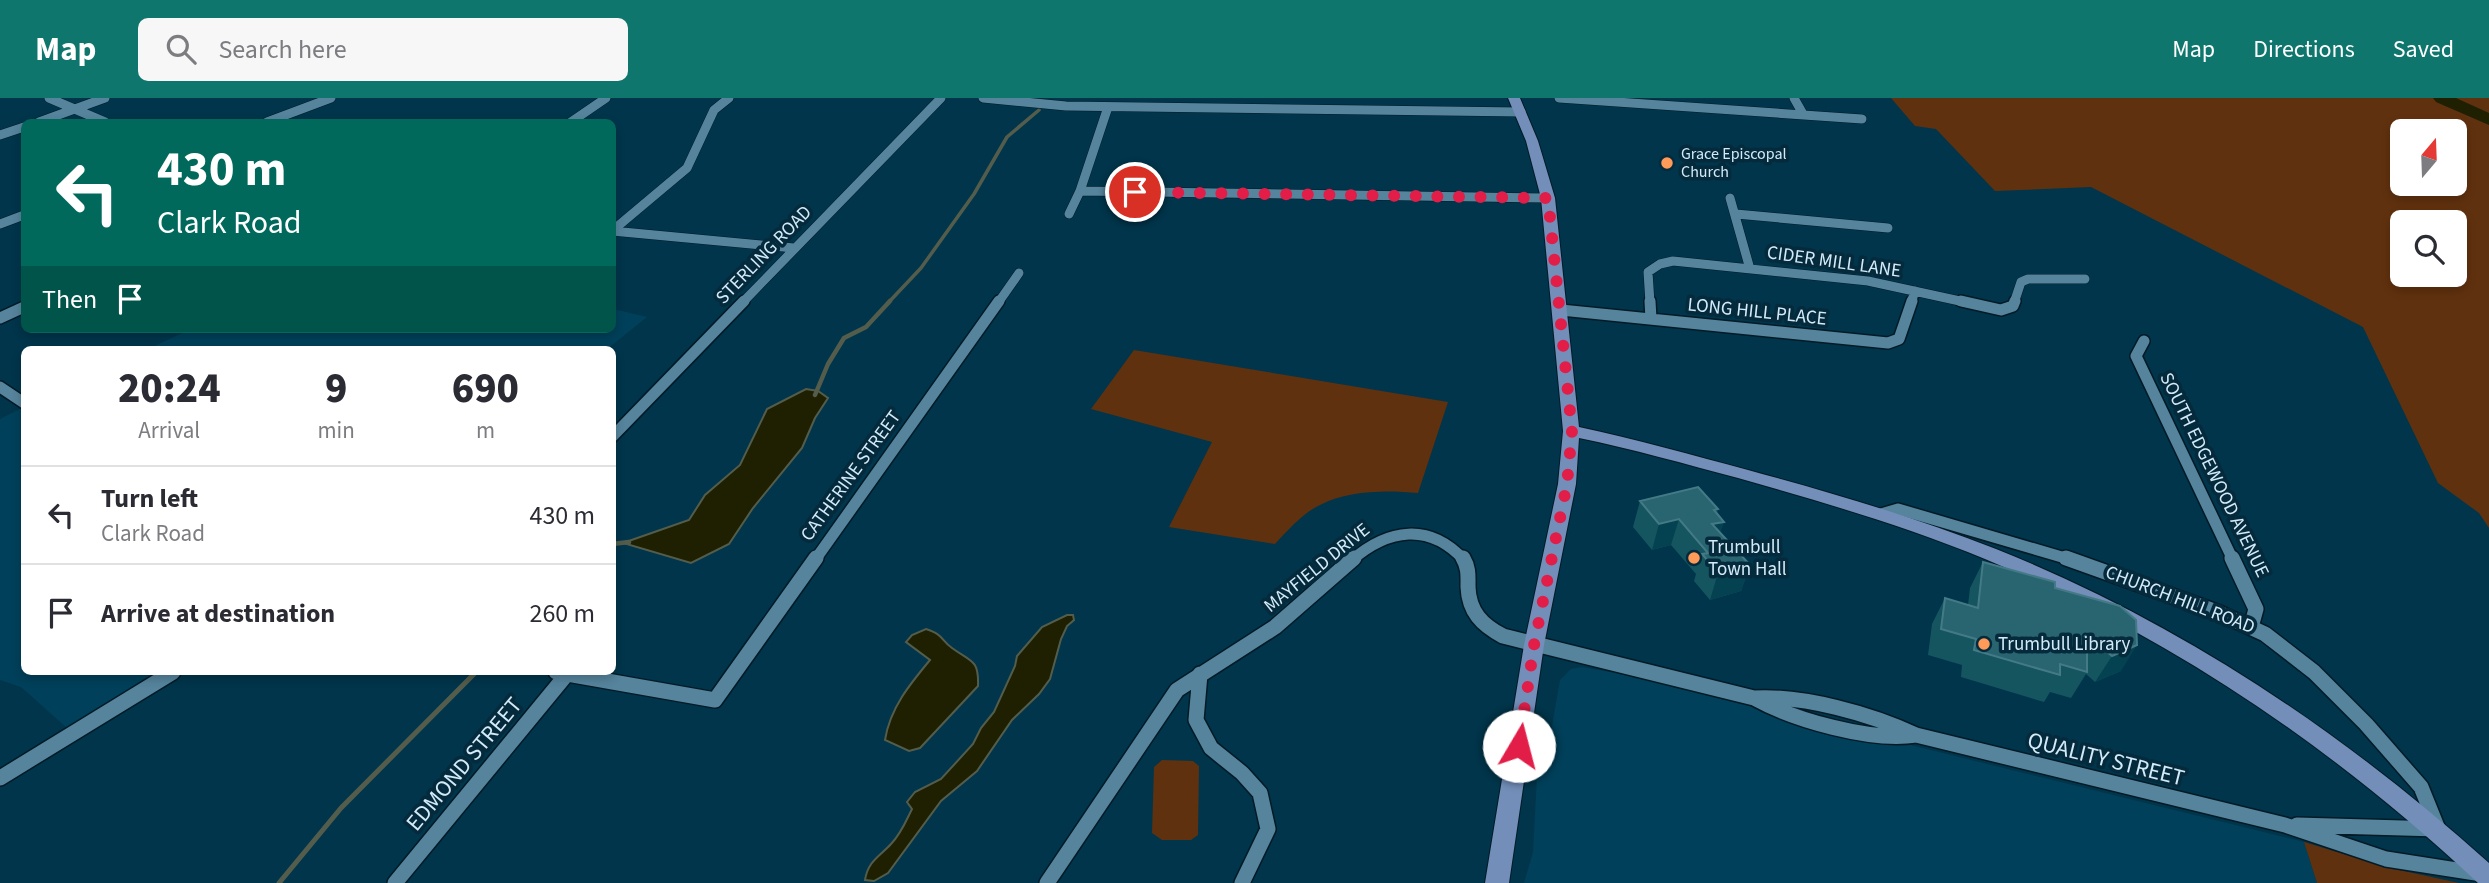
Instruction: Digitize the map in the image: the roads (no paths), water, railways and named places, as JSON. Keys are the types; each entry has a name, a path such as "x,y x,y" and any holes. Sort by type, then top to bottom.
{"main road":[{"path":"1497,883 1534,645 1563,503 1572,431 1548,198 1521,112 1514,98"},
{"name":"CHURCH HILL ROAD","path":"1572,431 1708,464 1881,514 2033,572 2149,630 2253,694 2323,742 2438,830 2487,876"}],"street":[{"path":"49,98 99,119"},
{"path":"48,119 105,98"},
{"path":"275,119 331,98"},
{"path":"576,119 606,98"},
{"path":"616,228 687,168 714,110 729,98"},
{"name":"STERLING ROAD","path":"616,433 941,98"},
{"path":"983,98 1041,105 1108,107 1521,112"},
{"path":"1559,98 1861,119"},
{"path":"1794,98 1803,114"},
{"path":"1069,214 1080,191 1108,107"},
{"path":"0,135 21,128"},
{"path":"1080,191 1548,198"},
{"path":"1730,198 1750,269"},
{"path":"1736,214 1888,228"},
{"path":"0,224 21,216"},
{"path":"616,231 794,248"},
{"name":"CIDER MILL LANE","path":"1651,318 1648,272 1660,264 1673,261 1868,281 2001,310 2013,306 2021,282 2028,279 2085,279"},
{"name":"CATHERINE STREET","path":"573,675 715,700 1019,273"},
{"name":"LONG HILL PLACE","path":"1561,310 1888,343 1899,339 1915,292"},
{"path":"0,317 21,308"},
{"name":"SOUTH EDGEWOOD AVENUE","path":"2144,341 2136,356 2256,609 2251,627"},
{"path":"0,387 21,401"},
{"name":"CHURCH HILL ROAD","path":"1881,514 1898,509 2102,569 2251,627 2295,655 2366,723 2421,787 2438,830"},
{"name":"MAYFIELD DRIVE","path":"1047,883 1177,690 1275,627 1371,544 1394,534 1419,535 1433,539 1459,555 1467,564 1470,609 1477,619 1485,627 1503,636 1534,645"},
{"name":"QUALITY STREET","path":"1534,645 1754,698 1775,710 1840,719 1893,737 1910,738 1916,735 2285,825 2386,859 2487,876"},
{"path":"1200,674 1196,720 1211,748 1242,773 1260,793 1268,829 1242,883"},
{"path":"0,778 168,675"},
{"name":"EDMOND STREET","path":"396,883 560,675"},
{"name":"QUALITY STREET","path":"2285,825 2438,830"}],"waterway":[{"path":"2442,98 2489,120"},
{"path":"888,303 921,268 974,194 1007,137 1039,110"},
{"path":"815,395 828,364 844,338 866,327 890,301"},
{"path":"616,544 629,542"},
{"path":"279,883 341,808 473,675"}],"place":[{"name":"Grace Episcopal Church","path":"1667,163"},
{"name":"Trumbull Town Hall","path":"1694,558"},
{"name":"Trumbull Library","path":"1984,644"}]}
